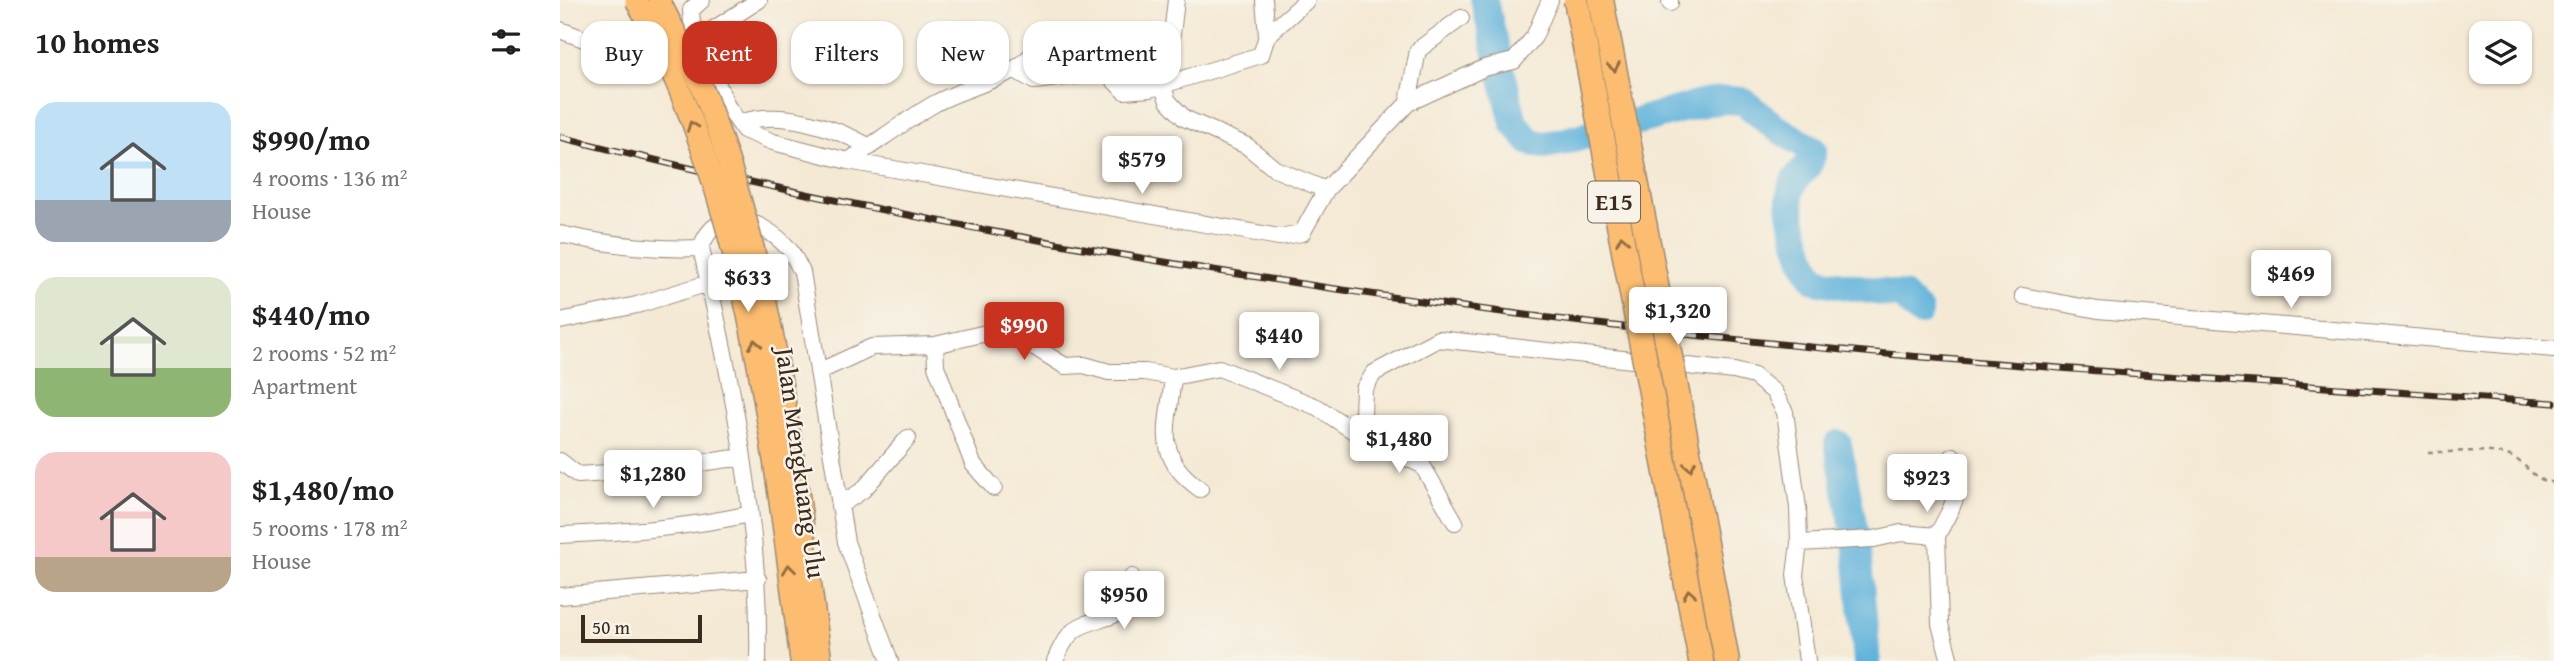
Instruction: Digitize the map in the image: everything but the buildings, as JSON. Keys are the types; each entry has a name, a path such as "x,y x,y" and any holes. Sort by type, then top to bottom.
{"highway":[{"name":"E15","path":"1576,0 1701,661"},
{"name":"E15","path":"1601,0 1727,661"}],"main road":[{"name":"Jalan Mengkuang Ulu","path":"636,0 692,124 722,210 752,326 807,635 821,661"},
{"name":"Jalan Mengkuang Ulu","path":"659,0 707,99 740,199 772,322 787,405 807,635 801,661"}],"street":[{"path":"694,21 691,10 702,0"},
{"path":"724,21 759,0"},
{"path":"1156,87 1170,52 1176,0"},
{"path":"1015,70 1034,81 1106,72 1124,92 1156,87 1261,55 1267,36 1264,0"},
{"path":"1267,36 1307,0"},
{"path":"718,84 727,106 744,130 773,142 848,161 1279,237 1302,233 1326,190 1408,103 1492,66 1514,61 1534,37 1550,0"},
{"path":"1408,103 1418,50 1461,18"},
{"path":"560,30 637,59 657,58 682,45"},
{"path":"848,161 936,102 1015,70 1023,63"},
{"path":"1156,87 1184,118 1247,146 1275,169 1326,190"},
{"path":"739,123 754,118 797,120 845,133 870,147"},
{"path":"758,661 758,579 750,514 742,457 701,247 705,233 714,225 735,218 763,228 788,248 802,272 839,506 858,579 890,661"},
{"path":"560,234 608,245 655,250 701,247"},
{"path":"560,321 636,305 709,283"},
{"path":"2023,296 2110,311 2554,349"},
{"path":"818,372 872,347 935,345 986,333 1023,340 1065,366 1084,365 1109,372 1145,372 1173,377 1219,368 1317,407 1364,438 1422,466 1455,522"},
{"path":"1349,427 1363,415 1364,389 1374,373 1438,339 1754,376 1774,392 1785,412 1799,542 1795,575 1807,661"},
{"path":"935,345 936,366 973,464 994,488"},
{"path":"1173,377 1166,447 1181,475 1200,489"},
{"path":"839,506 863,490 908,438"},
{"path":"1950,661 1940,624 1937,536 1957,500 1959,486 1953,456"},
{"path":"560,461 578,475 652,470 742,457"},
{"path":"560,535 707,524 750,514"},
{"path":"1799,542 1874,539 1901,533 1937,536"},
{"path":"1055,661 1070,632 1084,624 1126,610 1132,598 1132,577"},
{"path":"560,596 758,579"}],"path":[{"path":"2428,452 2503,454 2524,464 2539,479 2554,482"}],"waterway":[{"path":"1484,0 1514,123 1530,142 1544,145 1562,142 1707,102 1743,101 1775,127 1813,150 1807,167 1797,177 1790,195 1796,234 1815,280 1903,296 1919,312"},
{"path":"1838,444 1856,540 1867,661"}],"railway":[{"path":"560,137 819,197 1080,248 1474,308 1843,350 2080,370 2554,403"}]}
